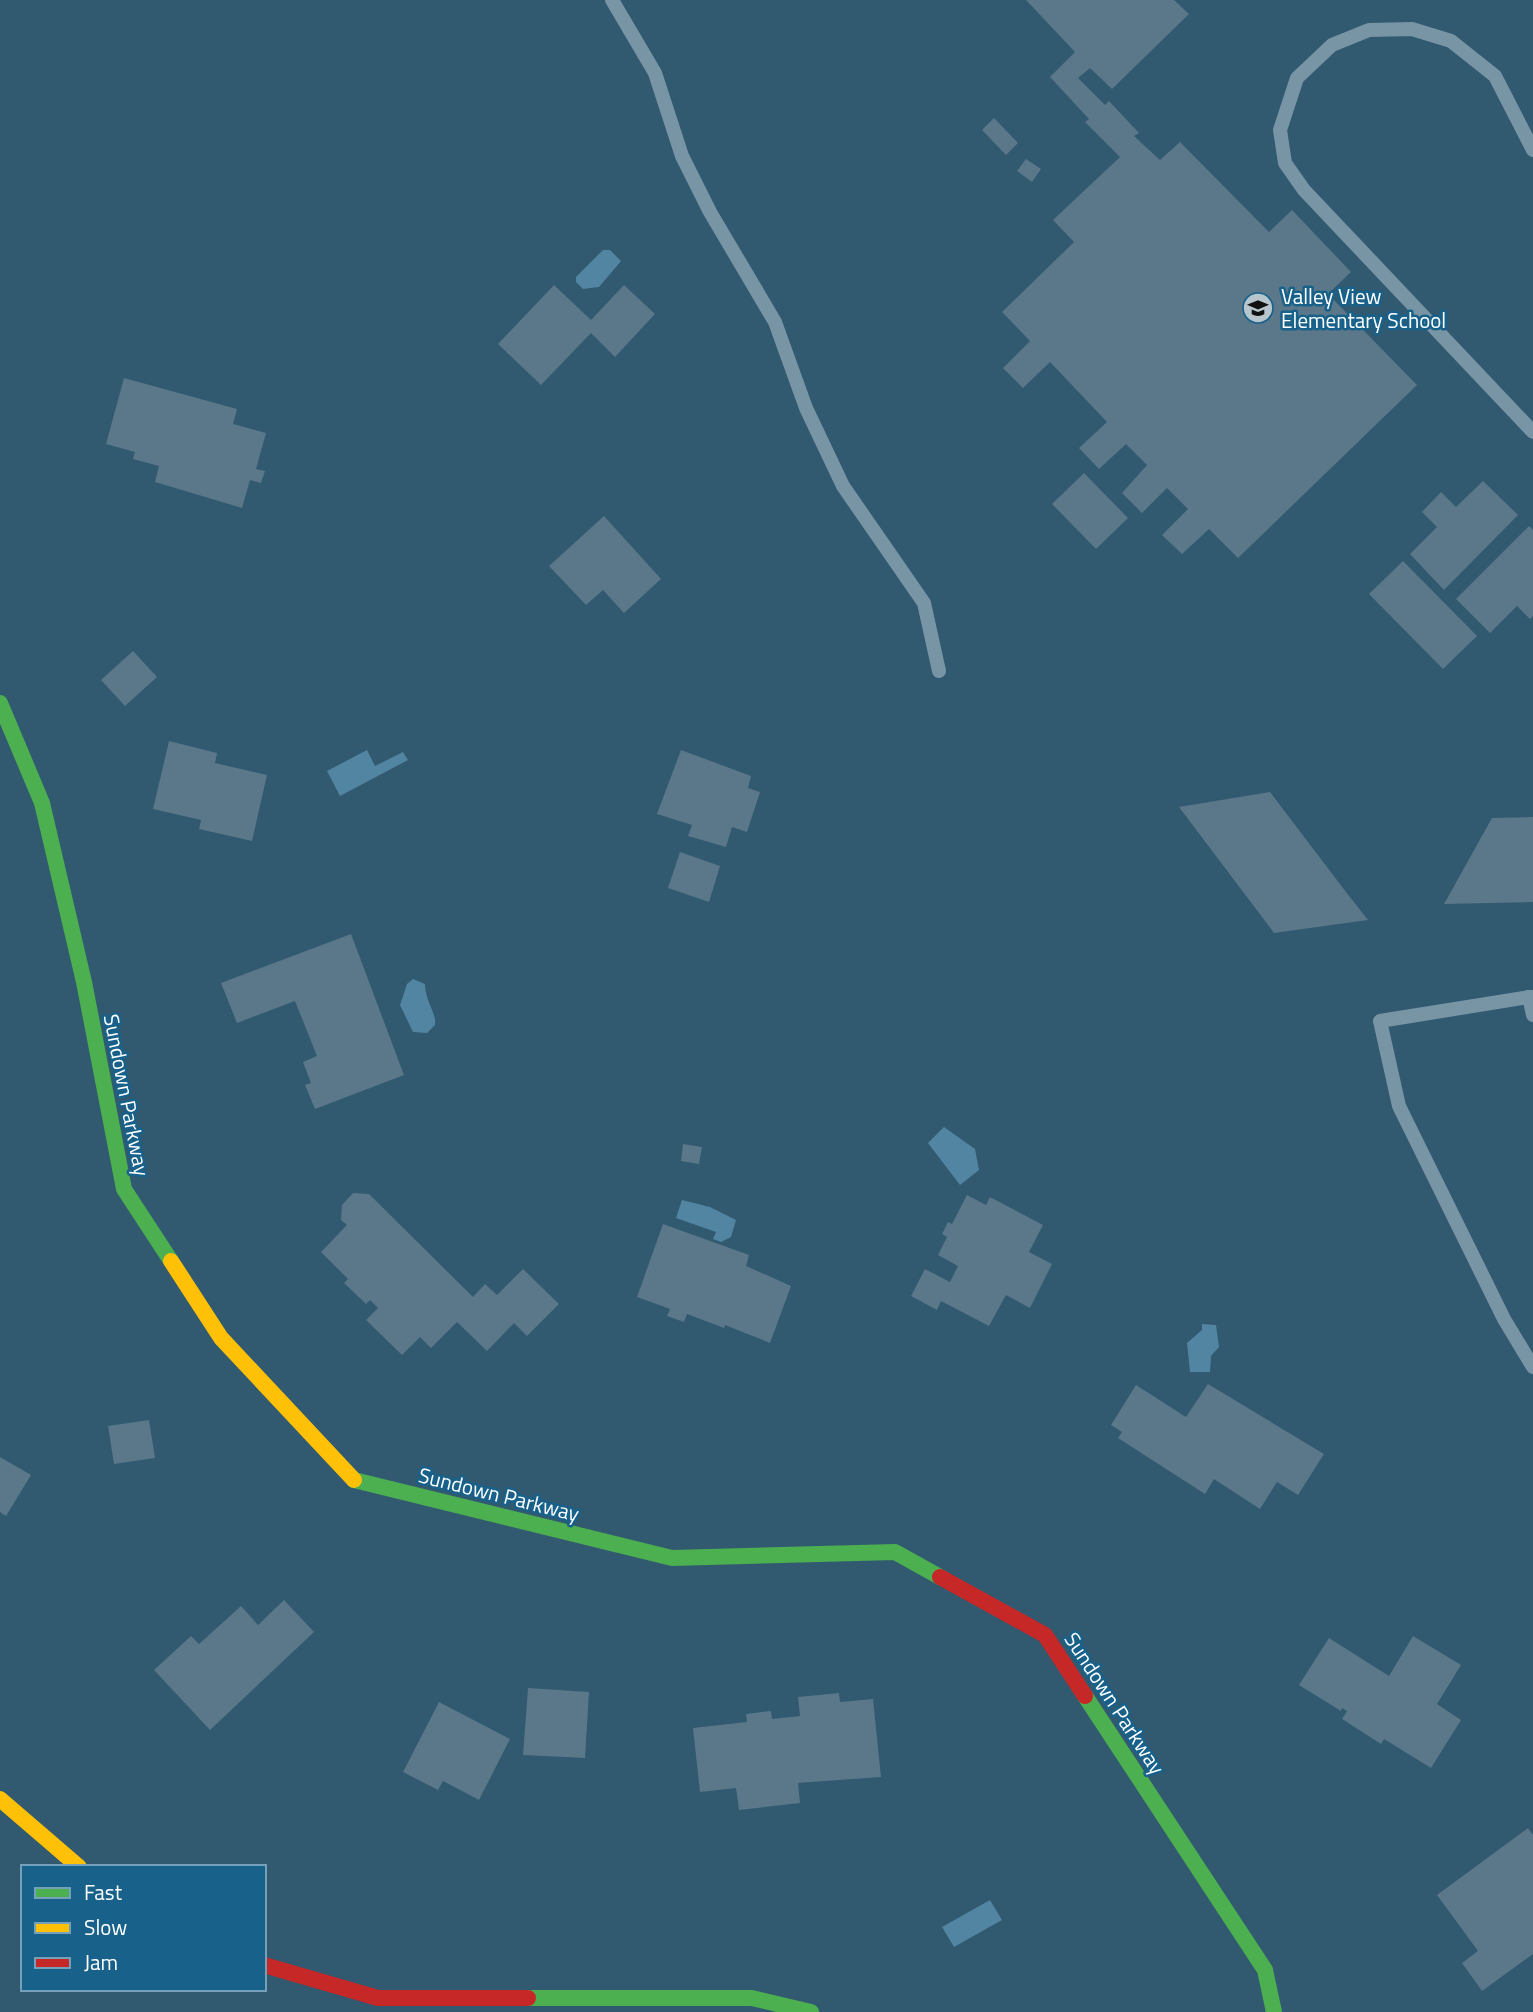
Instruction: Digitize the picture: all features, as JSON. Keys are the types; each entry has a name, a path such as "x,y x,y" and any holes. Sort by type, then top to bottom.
{"street":[{"name":"Sundown Parkway","path":"0,703 42,803 84,982 124,1189 221,1338 355,1481 672,1558 895,1552 1045,1635 1265,1970 1274,2012"},
{"path":"0,1799 77,1865"},
{"path":"266,1966 378,1998 752,1998 811,2012"}],"lane":[{"path":"612,0 655,72 682,156 709,212 775,322 806,408 843,486 924,603 939,671"},
{"path":"1533,150 1495,76 1451,41 1412,29 1369,30 1332,45 1297,78 1280,130 1285,163 1304,190 1533,432"},
{"path":"1533,1015 1531,997 1380,1021 1399,1106 1504,1319 1533,1367"}],"water":[{"path":"603,250 610,250 621,261 599,287 583,289 576,282 576,277"},
{"path":"367,750 375,766 403,752 408,760 340,796 327,771"},
{"path":"413,979 425,984 434,1016 435,1025 427,1033 413,1032 400,1005 407,984"},
{"path":"944,1127 975,1149 979,1170 960,1185 928,1143"},
{"path":"682,1200 710,1207 736,1220 731,1237 721,1242 713,1239 716,1232 676,1218"},
{"path":"1202,1324 1216,1325 1219,1347 1211,1356 1210,1372 1190,1372 1187,1343 1202,1330"},
{"path":"990,1900 1002,1920 954,1947 942,1927"}],"building":[{"name":"Valley View Elementary School","path":"1026,0 1174,0 1189,14 1112,89 1090,68 1078,78 1105,105 1109,101 1139,133 1134,136 1160,160 1180,142 1269,232 1292,210 1351,272 1328,294 1417,385 1238,558 1209,529 1182,554 1162,535 1188,509 1167,488 1142,513 1122,493 1147,465 1126,444 1099,469 1079,448 1107,422 1050,362 1023,388 1003,368 1030,341 1002,312 1074,242 1053,220 1120,157 1085,122 1089,119 1050,77 1075,52"},
{"path":"994,118 1018,143 1006,155 982,130"},
{"path":"1026,159 1041,169 1032,182 1017,171"},
{"path":"554,285 591,320 624,285 655,314 615,357 591,333 541,385 498,344"},
{"path":"124,378 237,409 233,424 266,433 256,469 265,471 261,483 250,480 242,508 155,482 159,466 133,459 135,452 106,444"},
{"path":"1084,473 1128,518 1096,549 1052,504"},
{"path":"1483,481 1518,515 1444,590 1410,554 1437,527 1422,512 1441,492 1456,507"},
{"path":"604,516 661,579 624,613 603,590 586,605 549,566"},
{"path":"1529,526 1533,530 1533,616 1530,619 1517,606 1490,633 1456,599"},
{"path":"1403,561 1477,636 1443,669 1369,594"},
{"path":"133,651 157,677 125,706 101,680"},
{"path":"169,741 217,753 215,763 267,775 252,841 199,829 201,820 153,809"},
{"path":"681,750 751,776 748,788 760,792 747,832 732,827 726,847 688,836 692,825 657,814"},
{"path":"1270,792 1368,920 1274,933 1179,807"},
{"path":"1533,817 1533,902 1444,904 1492,818"},
{"path":"680,852 720,866 709,902 668,888"},
{"path":"351,934 404,1075 315,1109 305,1085 311,1083 303,1062 317,1056 295,1001 237,1023 221,983"},
{"path":"683,1144 702,1147 699,1164 681,1161"},
{"path":"353,1193 369,1194 473,1297 485,1284 497,1295 523,1269 559,1304 527,1336 514,1323 487,1351 457,1322 431,1348 420,1337 402,1355 366,1320 378,1308 370,1300 366,1304 344,1283 348,1279 321,1252 347,1225 341,1220 342,1205"},
{"path":"967,1195 986,1205 990,1197 1043,1225 1029,1252 1052,1264 1030,1308 1006,1295 989,1326 941,1301 937,1310 911,1296 925,1269 950,1282 958,1266 938,1255 947,1237 942,1234 948,1222 952,1224"},
{"path":"663,1224 749,1255 746,1266 791,1286 770,1343 725,1325 724,1328 687,1314 684,1322 667,1316 670,1309 637,1297"},
{"path":"1208,1384 1324,1454 1298,1495 1277,1482 1260,1509 1214,1479 1205,1494 1118,1438 1122,1432 1111,1425 1136,1385 1186,1417"},
{"path":"149,1420 155,1458 114,1464 108,1426"},
{"path":"0,1457 31,1475 6,1516 0,1512"},
{"path":"284,1600 314,1632 210,1730 154,1670 191,1636 199,1644 241,1606 258,1625"},
{"path":"1413,1636 1461,1665 1437,1704 1461,1720 1431,1768 1384,1739 1381,1744 1342,1719 1347,1711 1342,1708 1341,1711 1299,1685 1329,1638 1389,1676"},
{"path":"528,1688 589,1692 585,1758 523,1755"},
{"path":"839,1693 840,1702 873,1699 881,1777 798,1783 800,1803 739,1810 736,1788 700,1792 693,1728 747,1722 746,1714 771,1711 772,1719 800,1716 798,1697"},
{"path":"439,1702 510,1739 479,1800 443,1781 438,1790 403,1772"},
{"path":"1528,1828 1533,1835 1533,1954 1482,1991 1462,1963 1478,1951 1437,1895"}],"traffic: fast":[{"path":"0,703 42,803 84,982 124,1189 171,1261"},
{"path":"354,1480 672,1558 895,1552 940,1577"},
{"path":"1085,1696 1265,1970 1274,2012"},
{"path":"528,1998 752,1998 811,2012"}],"traffic: slow":[{"path":"171,1261 221,1338 354,1480"},
{"path":"0,1799 77,1865"}],"traffic: jam":[{"path":"940,1577 1045,1635 1085,1696"},
{"path":"266,1966 378,1998 528,1998"}],"place":[{"name":"Valley View Elementary School","path":"1258,308"}]}
